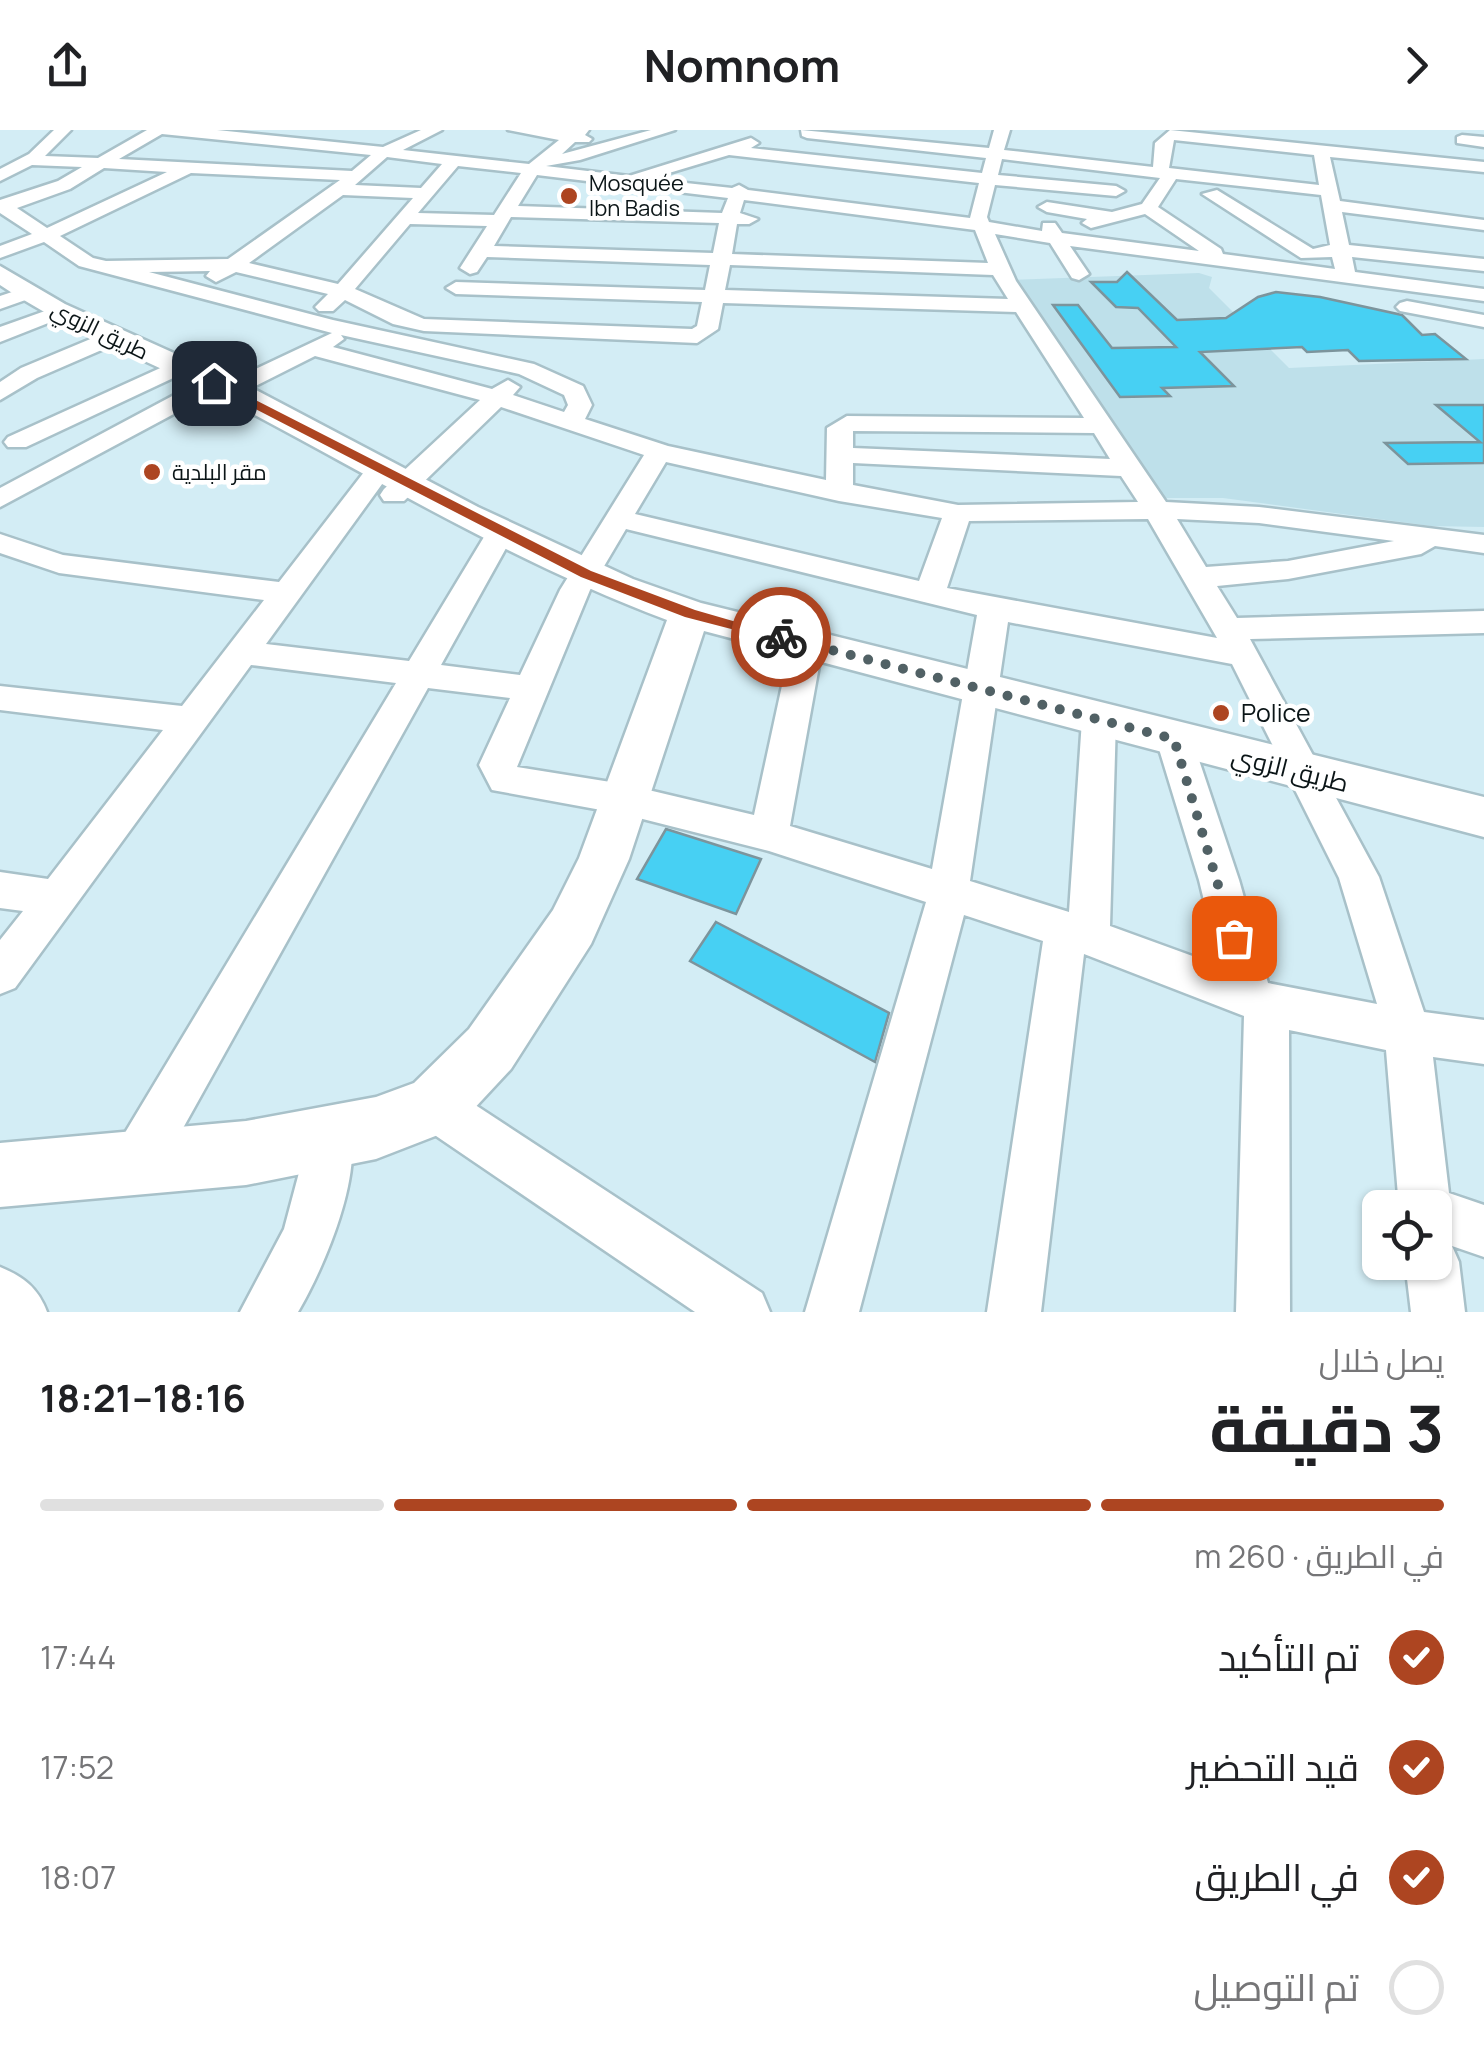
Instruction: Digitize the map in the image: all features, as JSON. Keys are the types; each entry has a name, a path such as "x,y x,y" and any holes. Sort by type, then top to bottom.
{"main road":[{"name":"طريق الزوي","path":"14,292 91,346 189,385 388,483 580,582 608,604 645,612 690,614 1484,817"},
{"path":"5,1181 246,1153 376,1128 434,1106 490,1050 572,927 604,858 690,614"}],"street":[{"path":"38,160 64,130"},
{"path":"0,180 84,130"},
{"path":"2,206 64,185 161,130 365,139 369,166"},
{"path":"194,290 369,166 434,130"},
{"path":"516,130 576,134 622,143"},
{"path":"537,165 667,130"},
{"path":"997,130 996,154 988,180 989,230 1021,306 1157,510 1306,774 1358,878 1385,950 1407,1032 1423,1190"},
{"path":"0,336 14,292 47,235 188,168 242,132"},
{"path":"2,206 47,235 75,245 86,262 352,331 403,331 424,325 697,336 705,332 729,219 808,132 1292,188 1331,204 1426,211 1483,226"},
{"path":"1347,274 1210,256 1173,198 1163,143 1174,132 1321,150 1403,166 1484,167"},
{"path":"403,331 437,308 456,288 537,165 576,134"},
{"path":"299,135 426,193"},
{"path":"637,177 780,135"},
{"path":"1462,140 1484,142"},
{"path":"882,169 894,142"},
{"path":"730,150 760,183"},
{"path":"1321,150 1347,274"},
{"path":"215,151 369,166 454,161 760,183 907,216 1020,234 1058,231 1173,198 1266,185"},
{"path":"38,160 188,168 537,165 637,177 760,183 882,169 1173,198 1308,254"},
{"path":"310,320 344,291 454,161"},
{"path":"922,302 907,216 926,174"},
{"path":"64,185 129,198"},
{"path":"1024,205 1111,217"},
{"path":"405,218 624,215 775,220 907,216"},
{"path":"586,292 624,215"},
{"path":"482,251 914,260 989,230 1058,231 1384,287 1484,292"},
{"path":"1058,231 1134,248 1347,274 1484,321"},
{"path":"1058,231 1079,274"},
{"path":"1134,248 1146,272"},
{"path":"1254,260 1342,250 1484,265"},
{"path":"106,266 233,265 344,291 403,331 478,358 526,368 575,391 580,405 572,420"},
{"path":"456,288 1021,306"},
{"path":"478,358 496,330"},
{"path":"8,438 77,413 313,349 352,331"},
{"path":"6,388 91,346"},
{"path":"313,349 572,420 659,452 839,493 969,514 1157,510 1259,514 1484,544"},
{"path":"0,974 288,593 388,483 496,398 526,368"},
{"path":"0,499 189,385"},
{"path":"6,388 77,413"},
{"path":"839,493 841,426 853,421 1099,426"},
{"path":"8,438 69,459"},
{"path":"659,452 580,582 528,688 497,764 501,776 523,786 623,799 769,835 948,895 1078,933 1258,1000 1407,1032 1484,1042"},
{"path":"839,455 1127,468"},
{"path":"930,592 969,514 970,461"},
{"path":"1053,464 1066,512"},
{"path":"620,519 994,609 1233,641 1484,622"},
{"path":"136,1164 420,677 496,539"},
{"path":"1196,578 1288,570 1446,539"},
{"path":"0,543 59,564 288,593"},
{"path":"832,1312 897,1090 948,895 994,609"},
{"path":"769,835 806,644"},
{"path":"244,653 528,688"},
{"path":"4,704 190,720"},
{"path":"1014,1312 1078,933 1099,720"},
{"path":"1174,739 1258,1000 1263,1312"},
{"path":"0,890 58,898"},
{"path":"434,1106 742,1312"},
{"path":"267,1312 296,1268 309,1238 330,1137"},
{"path":"1452,1220 1484,1231"},
{"path":"1434,1280 1438,1312"},
{"path":"0,1294 20,1312"}],"shaded area":[{"path":"1199,273 1212,277 1209,288 1289,368 1484,359 1484,527 1431,526 1223,498 1160,498 1009,280"}],"building":[{"path":"1127,272 1177,320 1226,318 1258,297 1276,292 1320,297 1402,315 1422,335 1435,334 1466,359 1359,361 1348,350 1307,352 1302,347 1200,352 1234,386 1162,388 1170,396 1120,397 1053,305 1078,305 1112,348 1176,347 1138,308 1116,307 1091,282 1117,282"},
{"path":"1436,405 1484,405 1484,463 1408,464 1385,443 1480,442"},
{"path":"666,829 761,859 736,914 637,879"},
{"path":"716,922 889,1013 875,1062 690,961"}],"way so far":[{"path":"781,637 1174,739 1234,938"}],"place":[{"name":"Mosquée Ibn Badis","path":"569,196"},
{"name":"مقر البلدية","path":"152,472"},
{"name":"Police","path":"1221,713"}],"route":[{"path":"214,383 586,574 690,614 781,637"}]}
